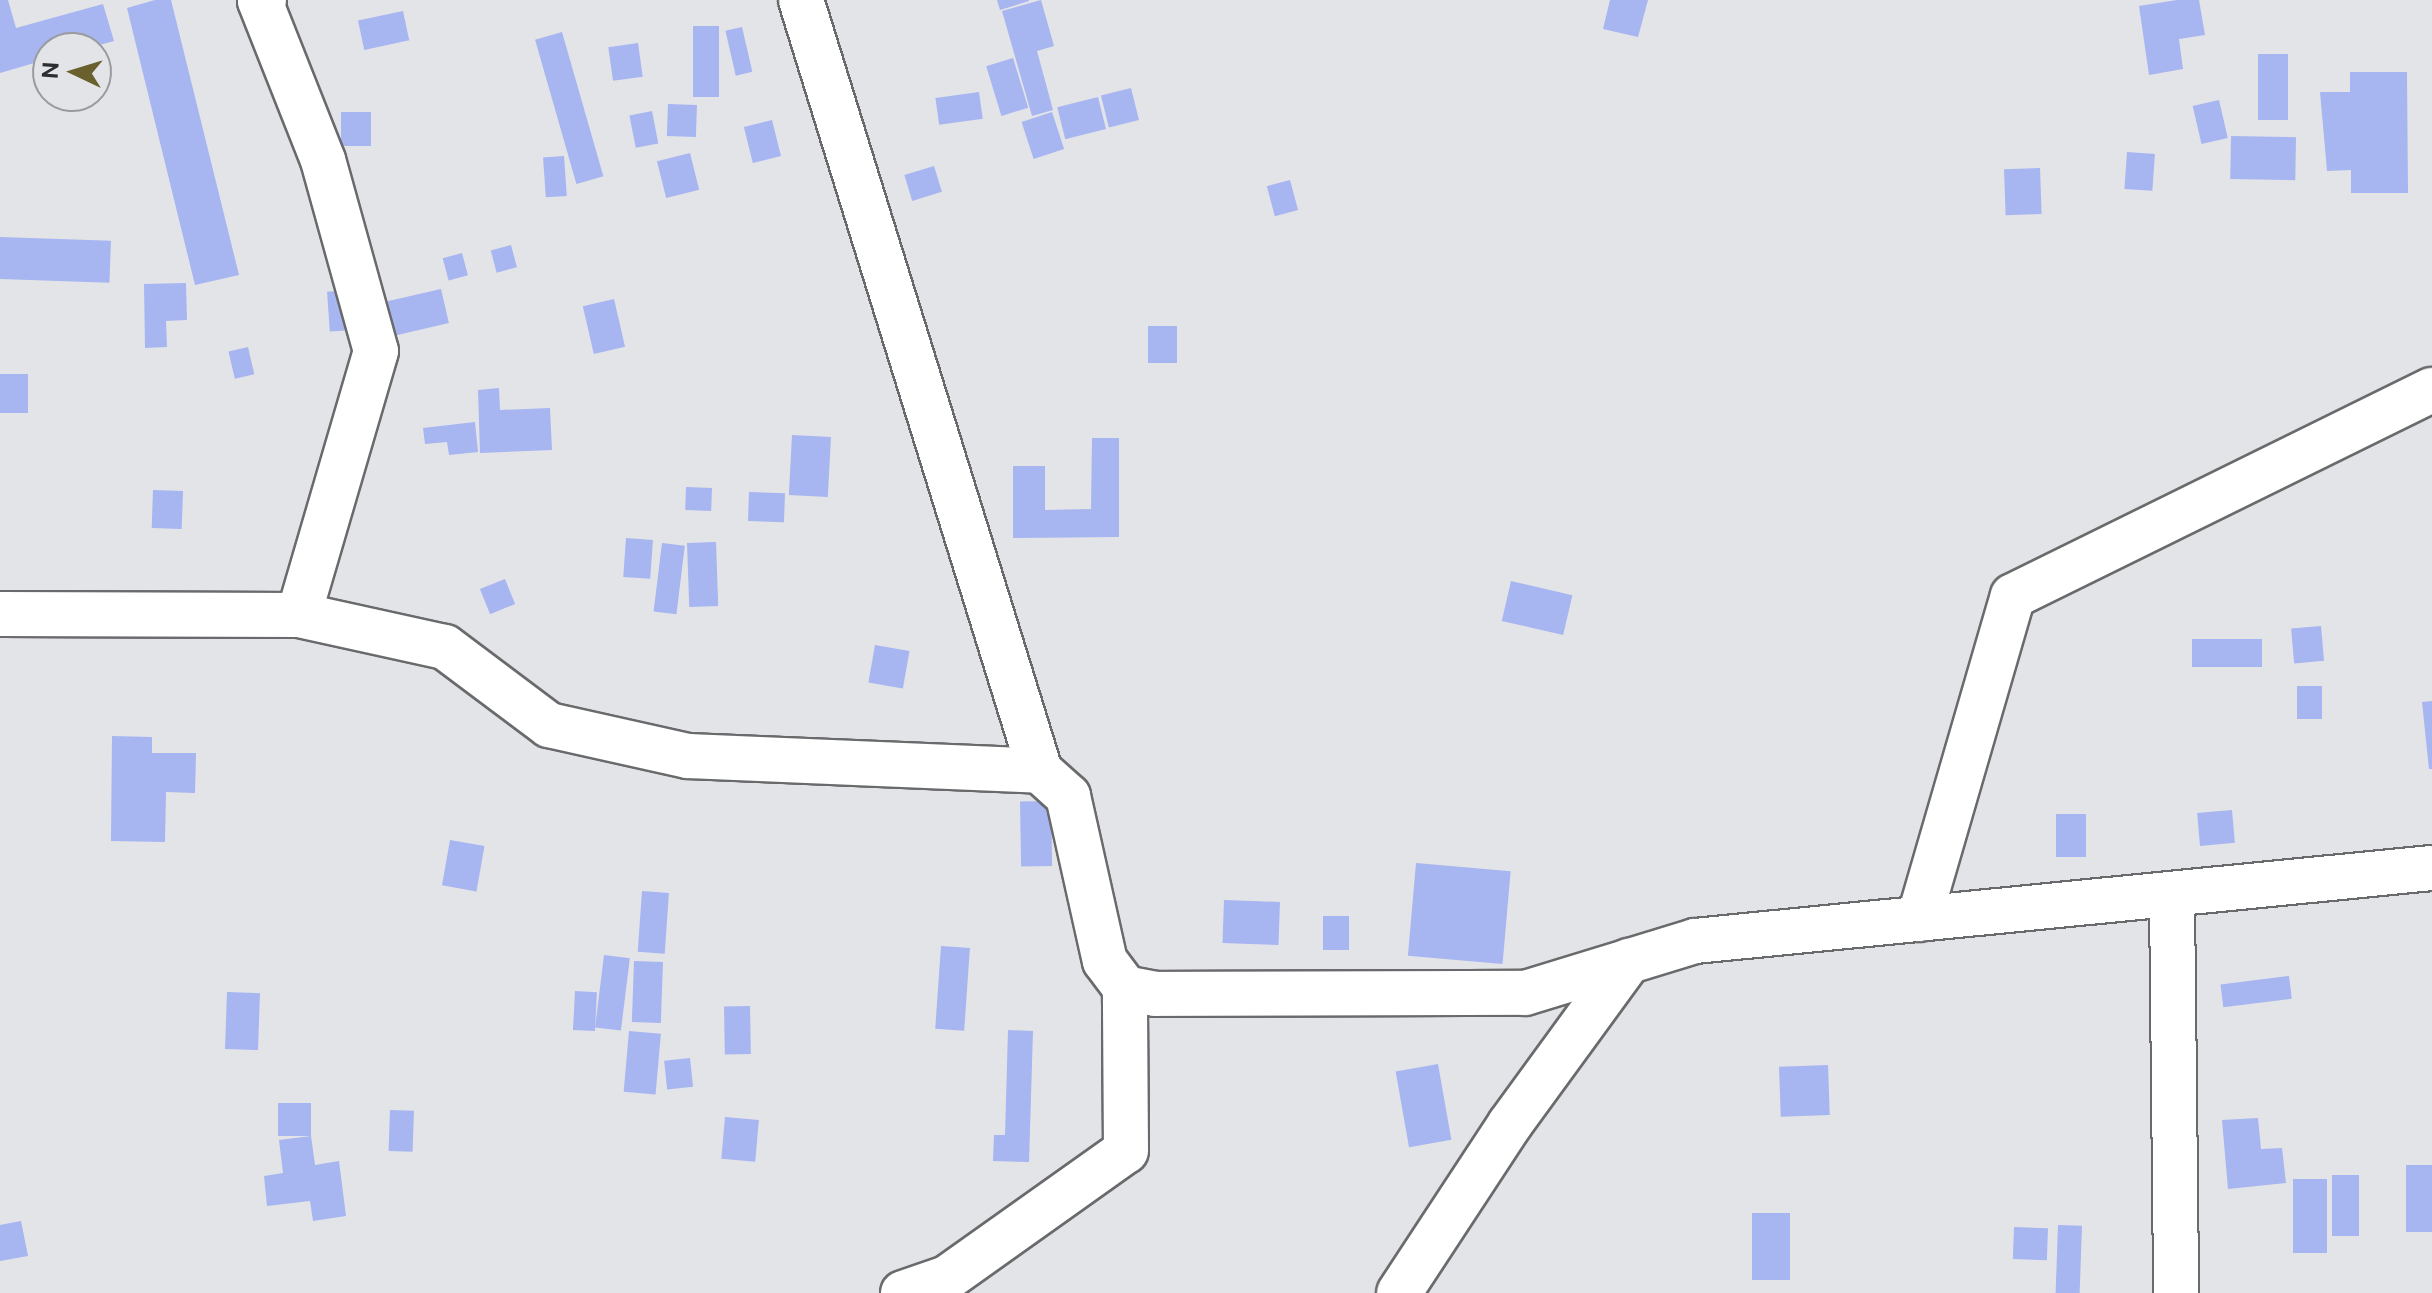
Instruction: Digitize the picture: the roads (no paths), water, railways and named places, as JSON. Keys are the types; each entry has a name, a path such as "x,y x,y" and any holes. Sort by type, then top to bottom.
{"street":[{"path":"264,0 260,1 323,160 376,351 299,615"},
{"path":"801,0 1040,771 1068,796 1105,961 1125,988 1126,1151 947,1278 903,1293"},
{"path":"1919,919 2013,596 2432,390"},
{"path":"0,614 299,615 445,647 549,725 688,756 1040,771"},
{"path":"1125,988 1155,994 1525,993 1695,941 2172,897 2432,868"},
{"path":"2172,897 2176,1293"},
{"path":"1399,1293 1510,1124 1629,961"}]}
